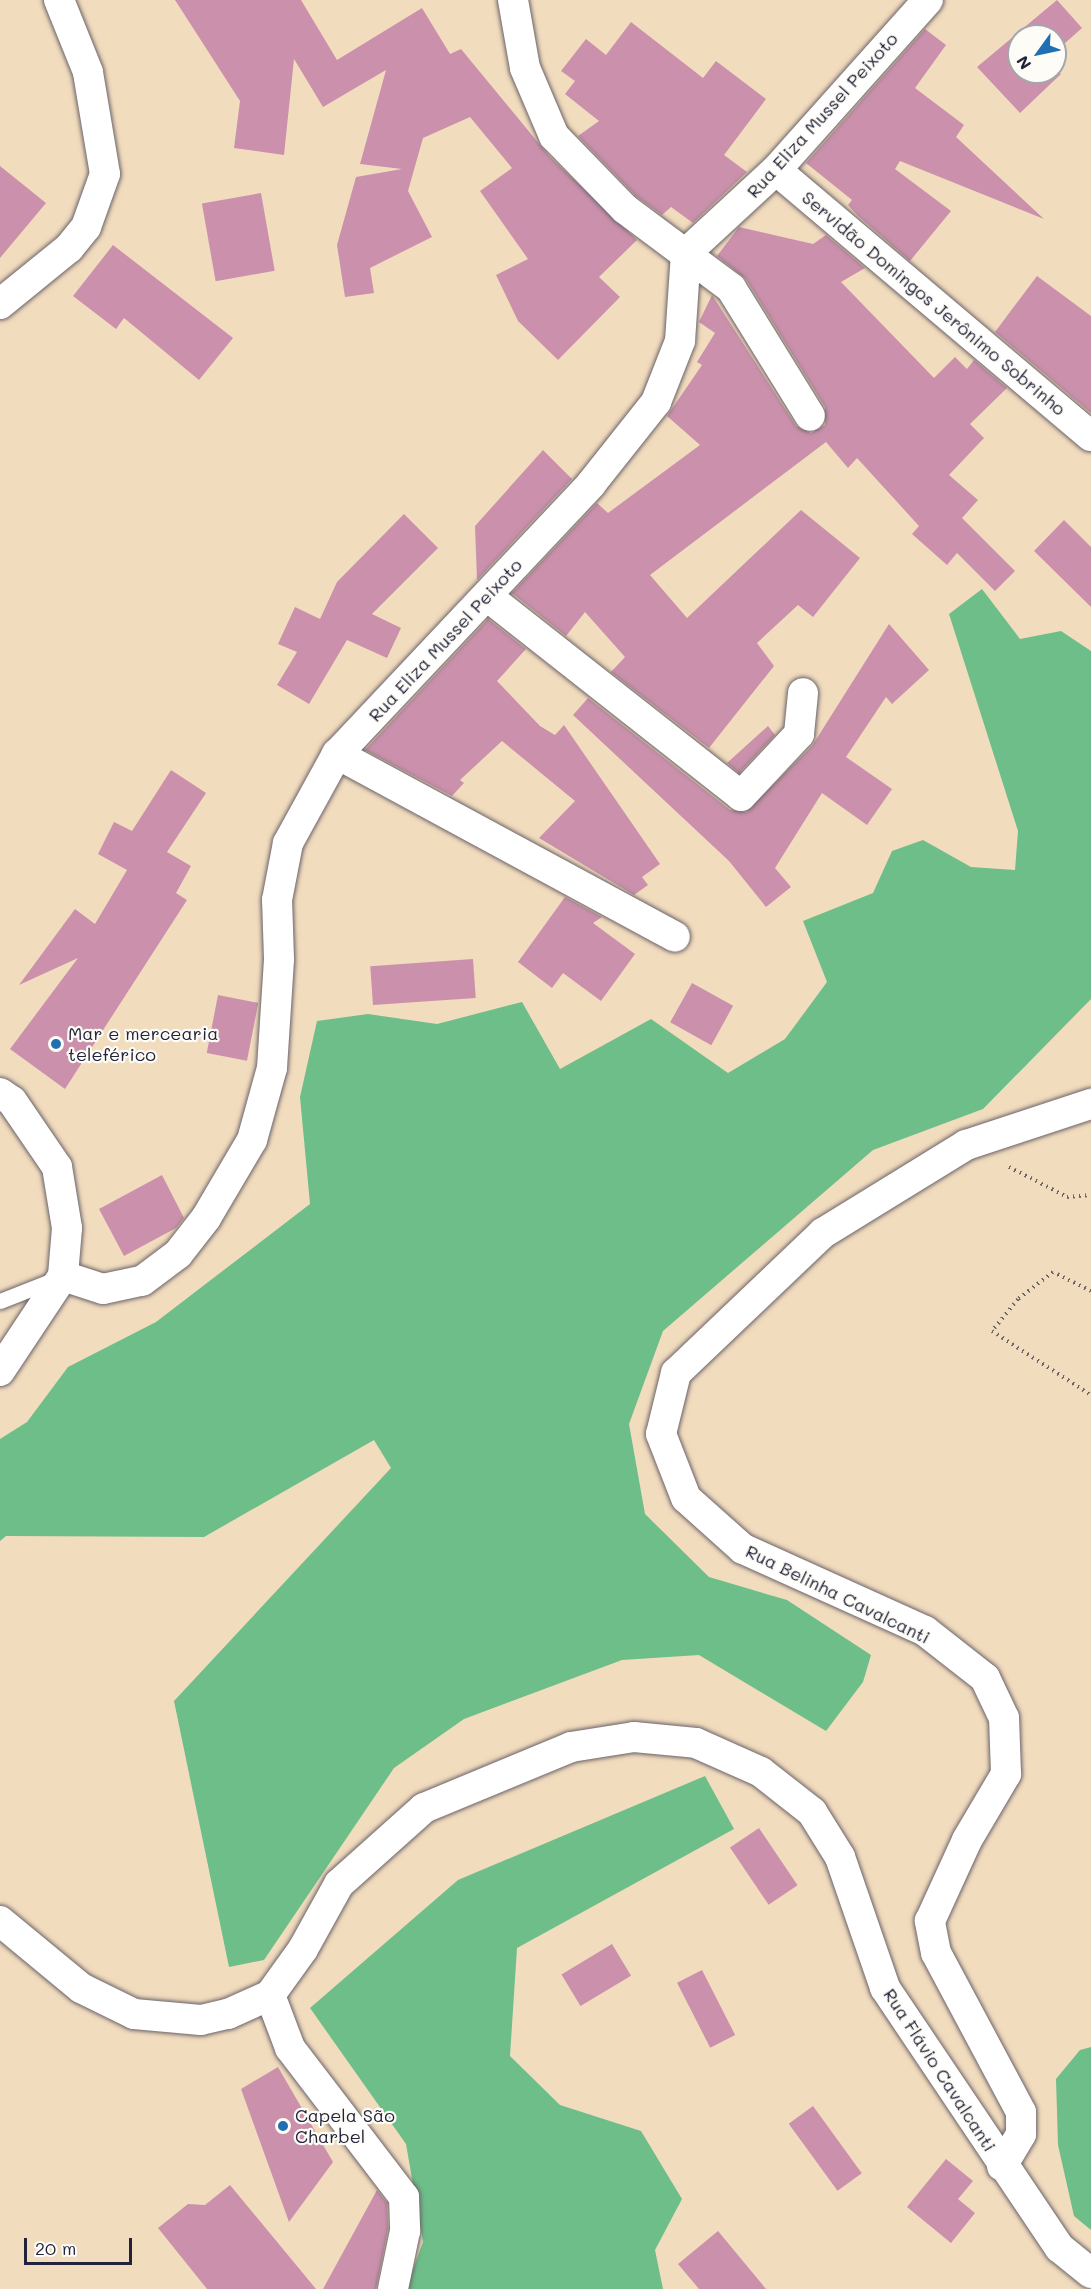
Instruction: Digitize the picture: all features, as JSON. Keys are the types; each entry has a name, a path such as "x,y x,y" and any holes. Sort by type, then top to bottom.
{"street":[{"path":"0,304 86,227 105,174 88,72 59,0"},
{"path":"513,0 525,68 554,136 625,209 730,288 810,416"},
{"name":"Rua Eliza Mussel Peixoto","path":"63,1276 103,1289 142,1281 178,1254 206,1218 252,1140 272,1068 279,959 277,900 288,843 338,754 488,597 591,484 656,402 680,341 686,253 776,170 928,0"},
{"name":"Servidão Domingos Jerônimo Sobrinho","path":"776,170 1091,435"},
{"path":"488,597 741,796 754,788 799,734 803,693"},
{"path":"338,754 675,937"},
{"path":"0,1093 12,1101 57,1167 67,1228 63,1276 0,1371"},
{"name":"Rua Belinha Cavalcanti","path":"1002,2166 1021,2134 1021,2112 936,1953 930,1921 967,1840 1006,1774 1004,1718 985,1678 925,1631 743,1549 686,1498 661,1434 676,1372 714,1333 824,1233 966,1145 1091,1104"},
{"name":"Rua Flávio Cavalcanti","path":"270,1995 303,1949 339,1884 424,1808 571,1747 634,1737 696,1743 761,1772 812,1812 840,1857 885,1988 1002,2166 1060,2248 1091,2273"},
{"path":"0,1921 81,1988 134,2014 201,2020 270,1995 290,2048 404,2197 405,2231 393,2289"}],"lane":[{"path":"0,1301 63,1276"}],"path":[{"path":"966,1145 1067,1197 1091,1195"},
{"path":"1091,1291 1053,1272 1018,1299 992,1331 1032,1362 1091,1395"}],"green space":[{"path":"982,589 1020,639 1061,631 1091,651 1091,999 983,1109 873,1150 663,1331 629,1424 645,1514 709,1577 787,1600 871,1655 863,1682 826,1731 699,1655 622,1660 464,1719 394,1768 264,1960 229,1967 174,1701 391,1468 374,1440 204,1537 6,1536 0,1541 0,1439 27,1422 68,1367 156,1322 310,1204 300,1097 317,1021 368,1014 437,1024 522,1002 560,1069 651,1019 728,1073 785,1039 827,982 803,921 873,893 892,851 923,840 971,867 1015,870 1018,831 949,614"},
{"path":"705,1776 734,1829 517,1948 510,2056 560,2105 641,2131 682,2199 655,2250 663,2289 406,2289 423,2242 406,2144 310,2008 458,1880"},
{"path":"1091,2047 1091,2230 1074,2216 1058,2145 1056,2079 1080,2050"}],"building":[{"path":"175,0 301,0 337,60 422,8 450,54 461,49 550,157 637,240 599,277 620,297 558,360 518,321 496,275 528,259 480,191 512,168 470,117 423,138 408,191 432,237 370,268 374,293 345,297 337,245 356,177 402,169 360,164 386,70 323,107 294,59 284,155 234,148 240,101"},
{"path":"1057,0 1082,28 1067,41 1067,24 1028,24"},
{"path":"631,22 703,78 716,61 766,99 724,155 747,172 693,223 671,207 662,215 636,196 578,136 599,121 565,94 575,81 561,71 586,39 606,55"},
{"path":"925,29 946,45 915,88 964,125 956,137 1044,219 900,161 895,169 951,211 910,261 857,215 848,205 852,200 806,163"},
{"path":"1007,42 1007,84 1050,84 1020,113 977,67"},
{"path":"0,166 46,203 0,258"},
{"path":"261,193 275,271 216,281 202,203"},
{"path":"739,227 813,244 826,235 865,268 841,282 934,378 955,357 967,369 974,360 1007,388 970,424 984,438 949,475 978,500 962,518 1015,571 995,591 957,553 947,565 912,534 919,526 857,458 848,468 826,442 650,575 687,618 801,510 860,558 813,617 798,605 757,643 774,666 709,748 611,672 625,657 585,612 566,636 512,593 597,503 608,513 700,445 667,416 702,365 697,362 715,333 699,322 712,295 796,426 811,433 825,425 825,407 746,279 717,256"},
{"path":"113,245 233,338 199,380 124,318 116,329 73,296"},
{"path":"1037,276 1091,316 1091,413 995,332"},
{"path":"543,450 572,479 477,580 475,526"},
{"path":"404,514 438,548 372,614 401,628 387,658 347,640 309,704 277,685 297,652 278,644 295,607 320,619 337,582"},
{"path":"1064,520 1091,547 1091,607 1034,551"},
{"path":"488,619 526,649 497,681 540,726 555,735 564,725 660,864 642,877 648,885 634,895 539,838 575,801 502,741 460,780 464,783 452,796 365,750"},
{"path":"889,624 929,670 892,704 886,697 846,757 892,789 867,825 822,793 775,868 791,887 766,907 729,861 573,715 588,698 730,810 746,812 812,746"},
{"path":"768,726 775,735 739,773 727,763"},
{"path":"171,770 206,793 167,852 191,866 176,893 187,900 65,1089 10,1049 78,958 19,985 75,909 95,924 127,870 98,854 114,822 132,831"},
{"path":"565,897 602,917 593,923 635,954 601,1001 563,973 552,988 518,962"},
{"path":"473,959 476,998 373,1005 370,966"},
{"path":"692,983 733,1006 711,1045 670,1022"},
{"path":"218,995 258,1003 247,1061 207,1053"},
{"path":"162,1175 184,1218 176,1228 124,1256 99,1209"},
{"path":"759,1828 798,1885 769,1905 730,1848"},
{"path":"612,1944 631,1976 580,2006 561,1974"},
{"path":"702,1970 735,2035 710,2048 677,1983"},
{"name":"Capela São Charbel","path":"278,2067 333,2162 289,2222 241,2089"},
{"path":"813,2106 862,2173 838,2191 789,2124"},
{"path":"946,2159 973,2181 958,2199 975,2213 951,2243 907,2207"},
{"path":"230,2185 316,2289 207,2289 158,2228 188,2204 205,2205"},
{"path":"377,2190 387,2203 388,2229 376,2289 323,2289"},
{"path":"718,2231 766,2289 699,2289 678,2264"}],"place":[{"name":"Mar e mercearia teleférico","path":"56,1044"},
{"name":"Capela São Charbel","path":"283,2126"}]}
